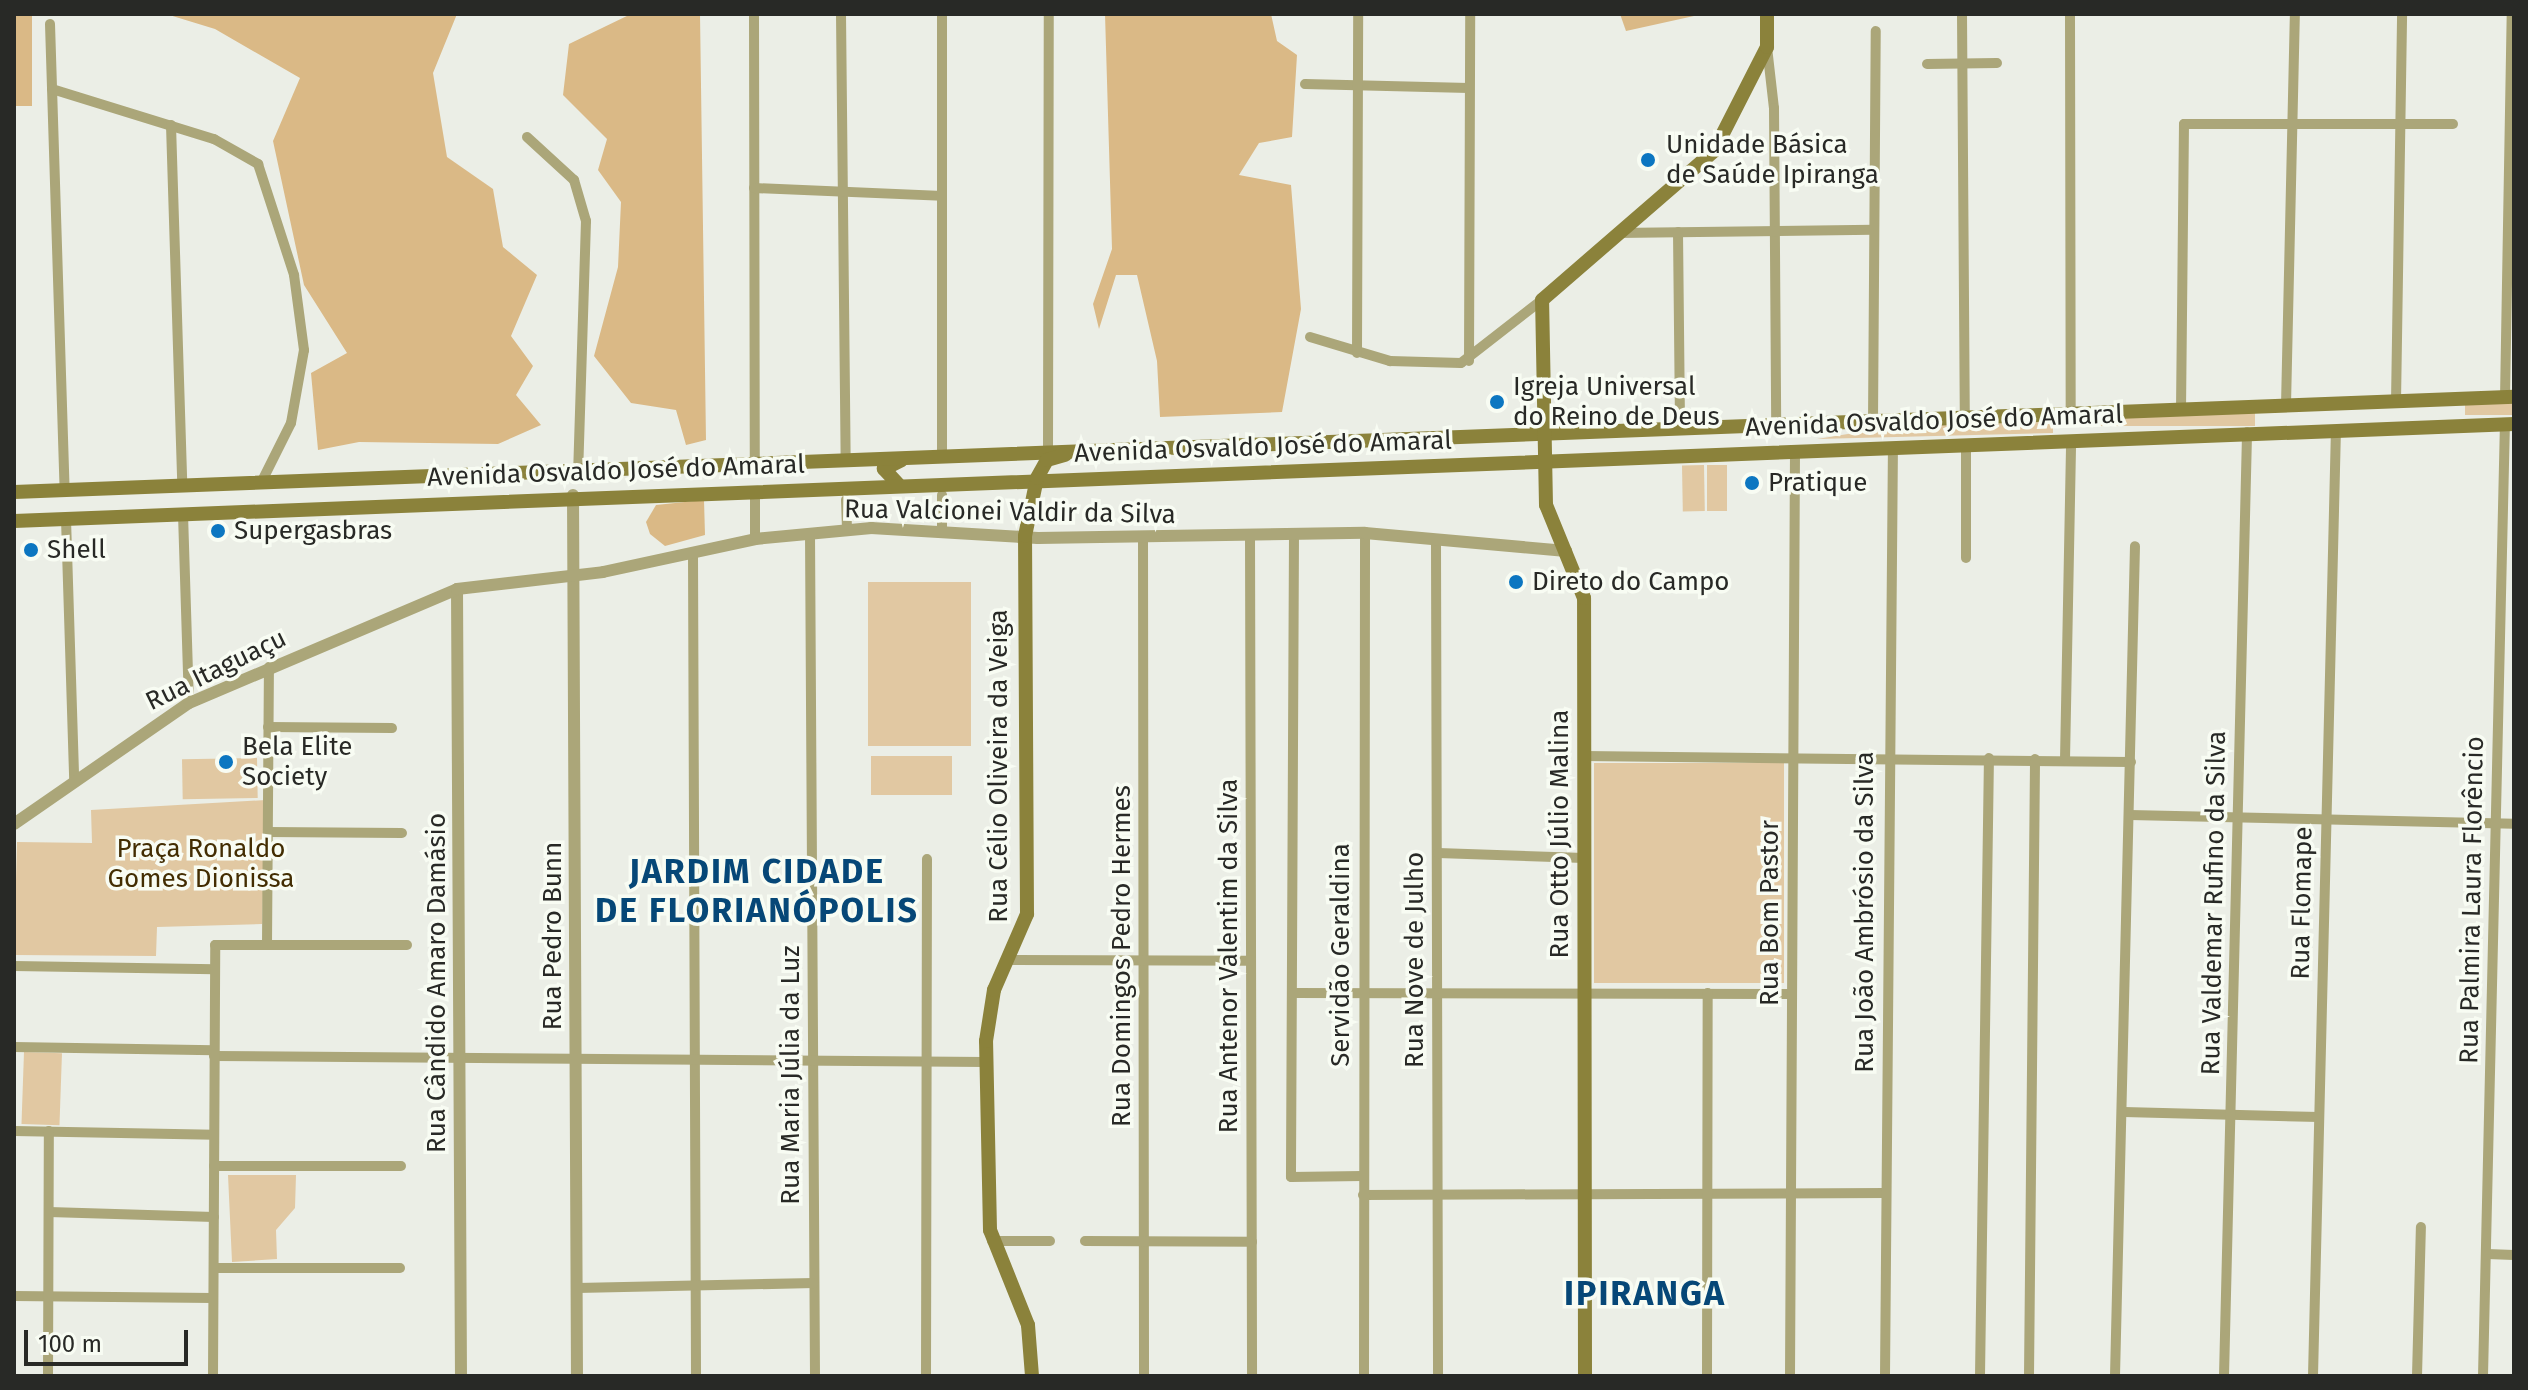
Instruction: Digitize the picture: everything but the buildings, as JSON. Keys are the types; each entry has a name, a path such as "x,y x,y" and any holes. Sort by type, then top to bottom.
{"main road":[{"path":"1542,300 1615,233 1714,151 1767,47 1767,14"},
{"name":"Rua Otto Júlio Malina","path":"1542,300 1543,433 1550,521 1566,551 1584,598 1585,1376"},
{"name":"Avenida Osvaldo José do Amaral","path":"14,492 846,459 942,451 1246,445 2510,397"},
{"path":"2440,427 2450,414 2445,400"},
{"path":"1795,451 1804,431 1873,422"},
{"name":"Avenida Osvaldo José do Amaral","path":"14,521 183,514 264,506 755,492 1192,471 1966,447 2247,432 2509,424"},
{"path":"1192,471 1252,461 1246,445"},
{"path":"1037,478 1051,457 1085,450"},
{"path":"898,484 884,475 888,462 942,451"},
{"path":"264,506 334,497 341,491 334,477"},
{"name":"Rua Célio Oliveira da Veiga","path":"1032,1376 1028,1325 992,1241 986,1062 994,990 1027,914 1025,536 1037,478"},
{"path":"149,515 143,504 152,492 209,485"}],"street":[{"path":"754,14 755,462"},
{"path":"841,14 846,459"},
{"path":"942,14 942,451"},
{"path":"1048,450 1049,14"},
{"path":"1357,353 1358,14"},
{"path":"1469,361 1470,14"},
{"path":"1962,14 1965,418"},
{"path":"2070,14 2071,414"},
{"path":"2286,405 2295,14"},
{"path":"2396,402 2402,14"},
{"path":"2510,397 2512,14"},
{"path":"50,24 65,491"},
{"path":"1873,422 1876,31"},
{"path":"1767,47 1775,231 1776,425"},
{"path":"1927,64 1997,63"},
{"path":"1305,84 1469,88"},
{"path":"52,89 229,145 258,164 294,275 301,380 285,437 261,483"},
{"path":"2181,410 2184,124 2453,124"},
{"path":"171,125 182,485"},
{"path":"527,137 574,180 586,221 578,469"},
{"path":"754,188 942,196"},
{"path":"1615,233 1873,230"},
{"path":"1678,232 1680,427"},
{"path":"1310,337 1357,353 1403,363 1469,361 1542,300"},
{"name":"Rua Palmira Laura Florêncio","path":"2483,1376 2509,424"},
{"name":"Rua Flomape","path":"2313,1376 2336,431"},
{"name":"Rua Valdemar Rufino da Silva","path":"2224,1376 2247,432"},
{"path":"2065,760 2071,442"},
{"path":"1966,447 1966,558"},
{"name":"Rua João Ambrósio da Silva","path":"1885,1376 1893,448"},
{"name":"Rua Bom Pastor","path":"1790,1376 1795,451"},
{"path":"755,492 755,539"},
{"name":"Rua Pedro Bunn","path":"573,495 577,1376"},
{"path":"942,495 942,530"},
{"path":"846,500 847,530"},
{"path":"183,514 189,703"},
{"path":"66,519 74,779"},
{"name":"Rua Valcionei Valdir da Silva","path":"457,589 574,576 755,539 847,530 1143,537 1365,533 1436,544 1566,551"},
{"name":"Rua Maria Júlia da Luz","path":"810,533 815,1376"},
{"name":"Servidão Geraldina","path":"1364,1376 1362,993 1365,533"},
{"path":"1294,534 1291,1177 1362,1176"},
{"name":"Rua Antenor Valentim da Silva","path":"1250,535 1252,1376"},
{"name":"Rua Domingos Pedro Hermes","path":"1143,537 1144,1376"},
{"name":"Rua Nove de Julho","path":"1436,544 1438,1376"},
{"path":"2115,1376 2124,1112 2135,546"},
{"path":"693,554 696,1376"},
{"name":"Rua Itaguaçu","path":"14,824 74,779 189,703 457,589"},
{"name":"Rua Cândido Amaro Damásio","path":"457,589 461,1376"},
{"path":"267,945 269,667"},
{"path":"268,727 392,728"},
{"path":"1584,756 1888,756 2131,762"},
{"path":"1980,1376 1989,758"},
{"path":"2029,1376 2035,759"},
{"path":"2130,815 2514,824"},
{"path":"268,832 402,833"},
{"path":"1438,853 1584,858"},
{"path":"926,1376 927,859"},
{"path":"213,1376 215,945 407,945"},
{"path":"1009,960 1251,961"},
{"path":"14,966 215,969"},
{"path":"1292,993 1792,994"},
{"path":"1707,1376 1708,993"},
{"path":"14,1047 459,1058 986,1062"},
{"path":"2124,1112 2319,1117"},
{"path":"14,1131 214,1135"},
{"path":"48,1376 49,1131"},
{"path":"214,1166 401,1166"},
{"path":"1363,1195 1886,1193"},
{"path":"49,1212 214,1217"},
{"path":"2417,1376 2421,1227"},
{"path":"992,1241 1050,1241"},
{"path":"1085,1241 1252,1242"},
{"path":"2487,1254 2514,1255"},
{"path":"214,1268 400,1268"},
{"path":"577,1288 814,1283"},
{"path":"14,1296 213,1298"}],"green space":[{"path":"2465,401 2514,401 2514,415 2465,415"},
{"path":"2059,411 2255,411 2255,426 2059,426"},
{"path":"2053,421 2053,433 1817,439 1897,426"},
{"path":"1682,465 1704,465 1705,511 1683,511"},
{"path":"1707,465 1727,465 1727,511 1707,511"},
{"path":"868,582 971,582 971,746 868,746"},
{"path":"871,756 952,756 952,795 871,795"},
{"path":"257,758 258,798 183,799 182,759"},
{"path":"1594,763 1784,763 1784,983 1594,983"},
{"name":"Praça Ronaldo Gomes Dionissa","path":"266,800 262,924 157,927 156,956 14,955 17,842 92,843 91,810"},
{"path":"24,1052 62,1053 59,1125 21,1124"},
{"path":"228,1175 296,1175 295,1208 276,1230 277,1259 232,1262"}],"shaded area":[{"path":"14,14 32,14 32,106 14,106"},
{"path":"166,14 457,14 433,73 447,157 493,189 503,247 537,275 511,336 533,366 516,395 541,425 498,444 359,442 318,450 311,373 347,353 304,285 273,141 300,78 215,29"},
{"path":"631,14 700,14 706,440 686,445 676,410 631,403 594,356 618,267 621,202 598,170 607,139 563,95 569,44"},
{"path":"1105,14 1271,14 1277,41 1297,55 1292,137 1259,143 1239,175 1291,185 1301,309 1282,412 1160,417 1157,361 1137,275 1116,275 1099,329 1093,304 1112,249"},
{"path":"1620,14 1703,14 1626,31"},
{"path":"704,500 705,535 665,546 650,534 646,522 656,505"}],"place":[{"name":"Unidade Básica de Saúde Ipiranga","path":"1648,160"},
{"name":"Igreja Universal do Reino de Deus","path":"1497,402"},
{"name":"Pratique","path":"1752,483"},
{"name":"Supergasbras","path":"218,531"},
{"name":"Shell","path":"31,550"},
{"name":"Direto do Campo","path":"1516,582"},
{"name":"Bela Elite Society","path":"226,762"}],"district":[{"name":"JARDIM CIDADE DE FLORIANÓPOLIS","path":"757,890"},
{"name":"IPIRANGA","path":"1645,1294"}]}
